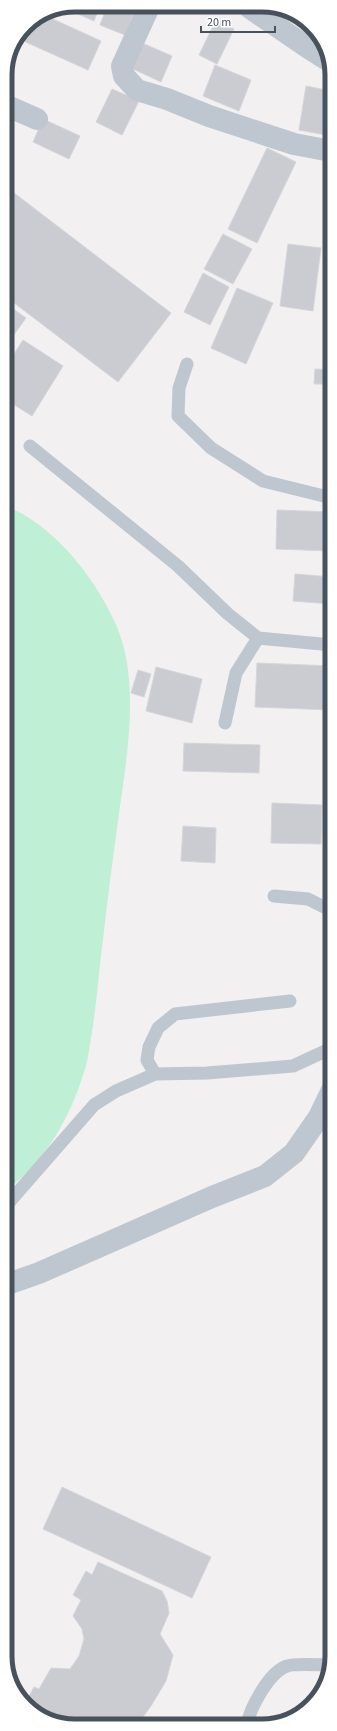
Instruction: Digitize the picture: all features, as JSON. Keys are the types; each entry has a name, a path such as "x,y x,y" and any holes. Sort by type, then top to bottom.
{"street":[{"path":"147,12 122,66 124,76 137,90 167,99 209,116 294,144 325,150"},
{"path":"256,12 307,48 322,56"},
{"path":"12,108 36,119"},
{"path":"12,1284 198,1203 265,1176 294,1153 319,1117 325,1105"}],"lane":[{"path":"187,364 179,388 178,416 211,448 263,481 325,496"},
{"path":"30,446 178,566 228,614 258,638 325,644"},
{"path":"225,723 236,672 258,638"},
{"path":"274,896 308,899 325,908"},
{"path":"155,1074 147,1060 149,1047 158,1028 175,1014 290,1001"},
{"path":"12,1199 94,1105 116,1091 155,1074 207,1073 293,1066 325,1051"},
{"path":"248,1719 261,1690 272,1677 287,1666 324,1665"}],"green space":[{"path":"12,509 26,516 46,530 82,568 101,596 117,627 124,650 130,698 130,723 125,774 102,944 95,1012 86,1064 71,1106 54,1138 44,1153 12,1185"}],"building":[{"path":"74,12 97,12 94,21"},
{"path":"105,12 134,12 125,35 100,25"},
{"path":"49,17 101,41 88,70 22,40 33,28"},
{"path":"216,20 234,29 217,64 199,55"},
{"path":"142,43 172,56 161,82 131,68"},
{"path":"215,65 251,80 239,111 203,96"},
{"path":"306,86 325,90 325,135 299,130"},
{"path":"112,89 139,101 122,135 96,122"},
{"path":"43,119 80,136 69,159 33,142"},
{"path":"267,148 296,162 257,243 228,229"},
{"path":"12,191 171,313 118,382 12,301"},
{"path":"223,234 252,249 233,284 204,269"},
{"path":"288,244 321,248 313,311 280,306"},
{"path":"203,273 229,287 210,325 184,312"},
{"path":"237,288 273,303 246,364 211,348"},
{"path":"12,308 26,318 12,337"},
{"path":"23,340 63,366 32,416 12,403 12,357"},
{"path":"315,369 325,370 325,384 314,384"},
{"path":"277,510 325,512 325,551 276,549"},
{"path":"295,574 325,576 325,603 293,601"},
{"path":"257,663 325,666 325,710 255,707"},
{"path":"156,667 202,679 192,723 146,711"},
{"path":"138,670 151,674 144,697 131,693"},
{"path":"184,743 260,745 259,773 183,771"},
{"path":"272,803 322,805 321,844 271,843"},
{"path":"183,826 216,828 215,863 181,861"},
{"path":"62,1487 211,1557 192,1598 43,1529"},
{"path":"98,1562 162,1591 167,1601 169,1613 160,1634 173,1655 166,1681 141,1719 62,1718 47,1713 36,1706 28,1698 34,1687 39,1689 51,1668 70,1669 79,1656 84,1639 82,1629 73,1616 81,1600 73,1595 86,1571 92,1575"}]}
